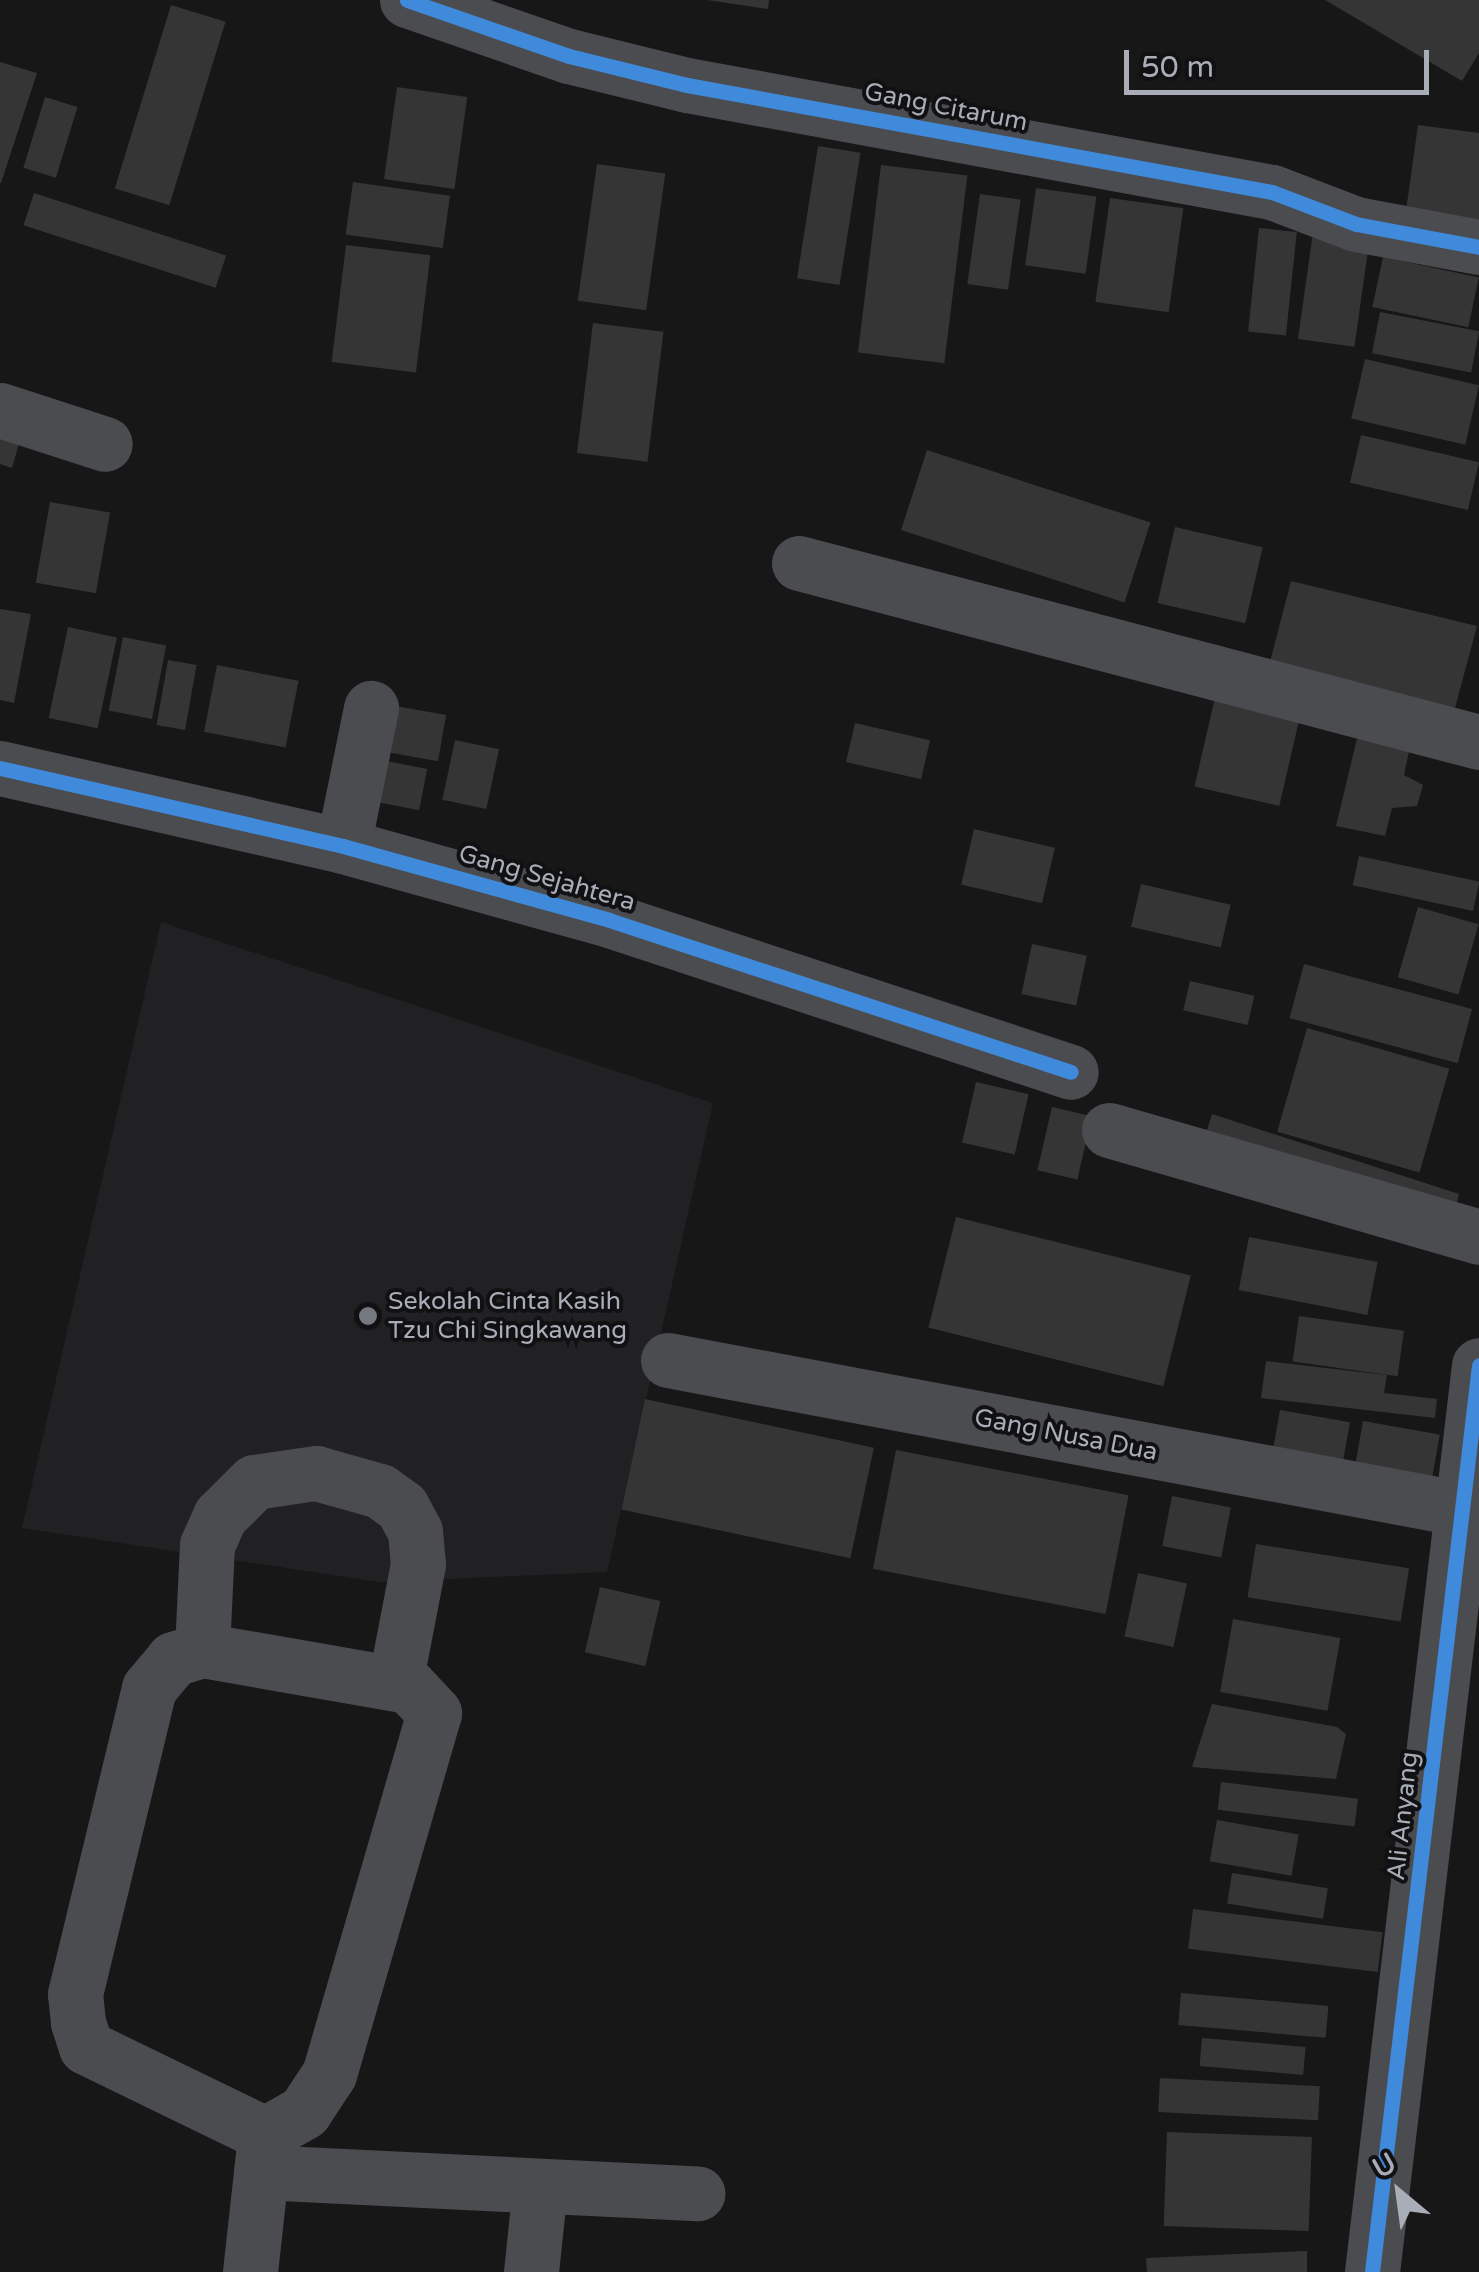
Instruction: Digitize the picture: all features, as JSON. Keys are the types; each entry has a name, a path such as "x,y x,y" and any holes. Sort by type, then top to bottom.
{"street":[{"name":"Gang Citarum","path":"406,0 569,56 687,84 1272,192 1356,224 1479,247"},
{"path":"0,410 105,444"},
{"path":"799,563 1479,742"},
{"path":"343,846 371,708"},
{"name":"Gang Sejahtera","path":"0,768 343,846 609,920 1071,1072"},
{"path":"1109,1130 1479,1238"},
{"name":"Gang Nusa Dua","path":"668,1360 1463,1509"},
{"name":"Ali Anyang","path":"1372,2272 1479,1365"},
{"path":"202,1650 207,1545 220,1516 254,1482 316,1473 380,1491 402,1508 415,1532 418,1564 395,1683"},
{"path":"250,2272 263,2153 304,2112 328,2074 434,1712 423,1694 395,1683 202,1650 173,1659 149,1688 75,1994 86,2047 263,2153 540,2186 698,2193"},
{"path":"531,2272 540,2186"}],"shaded area":[{"name":"Sekolah Cinta Kasih Tzu Chi Singkawang","path":"161,922 713,1103 607,1572 379,1582 22,1528"}],"building":[{"path":"707,0 769,0 768,9"},
{"path":"1325,0 1479,0 1479,53 1462,81"},
{"path":"171,5 226,22 169,205 115,189"},
{"path":"0,62 37,73 1,183 0,183"},
{"path":"397,87 467,97 454,189 384,179"},
{"path":"45,97 78,107 56,178 23,168"},
{"path":"1418,125 1479,133 1479,236 1404,225"},
{"path":"818,146 860,153 840,285 797,278"},
{"path":"597,164 665,174 646,310 578,301"},
{"path":"881,165 967,176 944,363 858,353"},
{"path":"353,182 450,196 443,248 346,234"},
{"path":"1036,188 1096,196 1086,274 1025,265"},
{"path":"34,193 226,255 216,288 23,225"},
{"path":"980,194 1021,200 1008,290 967,284"},
{"path":"1110,198 1183,208 1169,312 1095,302"},
{"path":"1314,225 1370,233 1354,347 1298,339"},
{"path":"1259,228 1297,232 1286,335 1248,331"},
{"path":"346,245 430,255 416,372 332,362"},
{"path":"1383,257 1479,277 1468,327 1372,307"},
{"path":"1380,312 1479,331 1471,373 1372,353"},
{"path":"593,323 663,332 648,462 577,453"},
{"path":"1365,359 1479,385 1465,445 1351,418"},
{"path":"0,427 22,433 12,468 0,464"},
{"path":"1361,435 1479,462 1468,510 1350,483"},
{"path":"927,450 1150,523 1125,603 901,530"},
{"path":"50,502 110,513 96,593 36,583"},
{"path":"1175,527 1263,547 1245,623 1157,603"},
{"path":"1291,581 1477,626 1455,708 1264,685"},
{"path":"0,609 31,614 14,703 0,700"},
{"path":"68,627 117,637 98,728 49,718"},
{"path":"123,637 166,645 152,719 109,711"},
{"path":"168,660 197,665 185,730 157,725"},
{"path":"217,665 298,681 286,748 204,732"},
{"path":"1217,689 1302,709 1279,806 1195,786"},
{"path":"390,705 446,715 438,761 382,751"},
{"path":"855,723 930,740 921,779 846,762"},
{"path":"1360,726 1412,737 1404,775 1423,785 1417,806 1392,808 1385,836 1336,826"},
{"path":"455,740 499,749 486,809 442,800"},
{"path":"381,760 427,769 419,810 373,801"},
{"path":"974,829 1055,848 1042,903 961,885"},
{"path":"1359,856 1479,882 1473,911 1353,885"},
{"path":"1141,884 1231,905 1221,948 1131,927"},
{"path":"1418,907 1479,924 1458,995 1398,977"},
{"path":"1032,944 1087,956 1076,1006 1021,994"},
{"path":"1304,964 1472,1009 1458,1063 1290,1018"},
{"path":"1190,981 1254,996 1248,1025 1183,1010"},
{"path":"1307,1028 1449,1069 1419,1173 1277,1132"},
{"path":"976,1082 1029,1094 1015,1155 962,1142"},
{"path":"1052,1107 1092,1116 1077,1180 1037,1170"},
{"path":"1212,1114 1459,1194 1453,1219 1203,1143"},
{"path":"956,1217 1191,1276 1163,1386 928,1328"},
{"path":"1249,1237 1378,1262 1367,1315 1239,1290"},
{"path":"1299,1316 1404,1331 1398,1376 1293,1362"},
{"path":"1266,1361 1387,1375 1384,1393 1437,1399 1435,1418 1261,1398"},
{"path":"645,1399 874,1448 850,1558 622,1510"},
{"path":"1280,1410 1350,1422 1341,1474 1271,1461"},
{"path":"1363,1421 1440,1435 1432,1477 1356,1463"},
{"path":"896,1450 1129,1495 1106,1614 873,1569"},
{"path":"1172,1496 1231,1507 1221,1558 1162,1546"},
{"path":"1256,1544 1409,1568 1401,1622 1248,1597"},
{"path":"1138,1573 1187,1583 1173,1647 1124,1637"},
{"path":"600,1587 660,1601 645,1666 585,1652"},
{"path":"1233,1619 1340,1638 1327,1711 1220,1692"},
{"path":"1212,1704 1337,1727 1346,1734 1336,1779 1192,1767"},
{"path":"1221,1782 1358,1799 1355,1827 1218,1810"},
{"path":"1217,1820 1299,1834 1291,1876 1210,1861"},
{"path":"1232,1873 1328,1888 1323,1919 1227,1904"},
{"path":"1193,1909 1383,1932 1378,1972 1188,1949"},
{"path":"1181,1993 1328,2006 1326,2038 1178,2025"},
{"path":"1202,2038 1306,2047 1303,2075 1200,2066"},
{"path":"1160,2078 1320,2086 1318,2120 1158,2112"},
{"path":"1167,2132 1312,2137 1309,2231 1164,2226"},
{"path":"1307,2251 1307,2272 1147,2272 1146,2258"}],"cycle path":[{"path":"407,0 569,56 687,85 1272,192 1356,224 1479,247"},
{"path":"0,768 343,846 609,920 1071,1072"},
{"path":"1372,2272 1479,1365"}],"place":[{"name":"Sekolah Cinta Kasih Tzu Chi Singkawang","path":"368,1316"}]}
